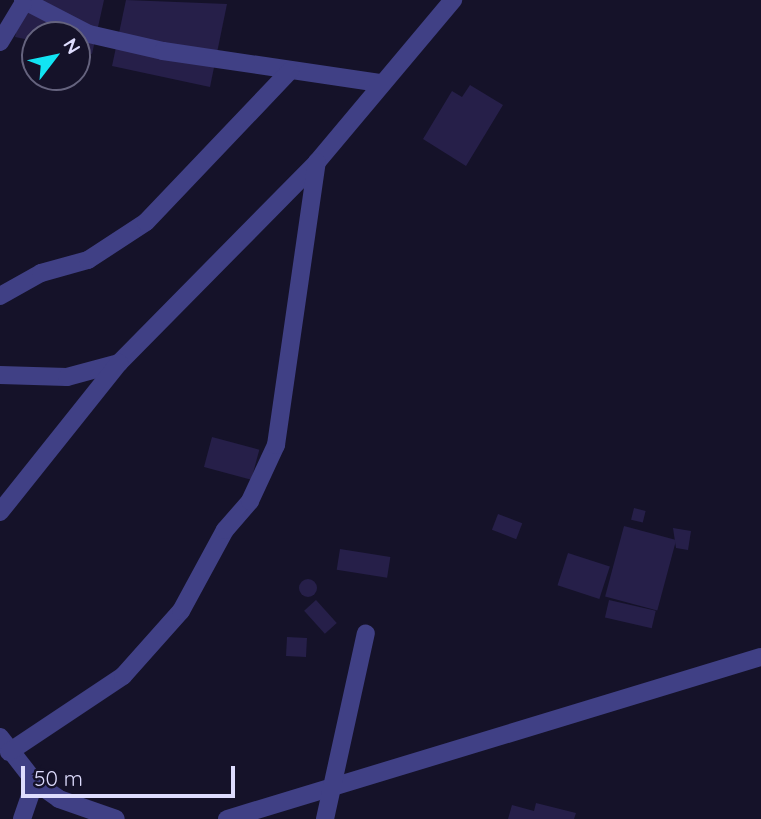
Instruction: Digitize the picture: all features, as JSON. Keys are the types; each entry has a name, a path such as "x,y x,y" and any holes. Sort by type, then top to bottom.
{"street":[{"path":"0,512 120,363 317,162 380,83 453,0"},
{"path":"0,42 23,2 89,34 290,71 380,83"},
{"path":"0,296 41,274 88,260 146,222 290,71"},
{"path":"116,819 59,799 36,782 4,744 123,676 181,611 225,530 250,501 276,445 317,162"},
{"path":"0,375 67,377 120,363"},
{"path":"325,819 366,633"},
{"path":"227,819 761,657"},
{"path":"22,819 36,782"}],"building":[{"path":"23,0 104,0 92,54 91,21 21,21 21,38 15,37"},
{"path":"126,0 227,4 210,87 112,66"},
{"path":"470,85 503,105 466,166 423,139 452,91 462,97"},
{"path":"212,437 259,450 251,480 204,467"},
{"path":"634,508 646,511 643,523 631,520"},
{"path":"498,514 522,523 516,539 492,530"},
{"path":"624,526 676,540 657,610 605,597"},
{"path":"673,528 691,531 688,550 676,548"},
{"path":"340,549 390,557 387,578 337,570"},
{"path":"568,553 610,567 599,599 557,585"},
{"path":"304,579 312,579 317,588 315,595 304,597 299,592 299,584"},
{"path":"316,600 337,623 325,634 304,611"},
{"path":"609,600 656,611 652,628 605,618"},
{"path":"287,637 307,638 306,657 286,656"},
{"path":"536,803 576,813 574,819 508,819 512,805 534,811"}]}
